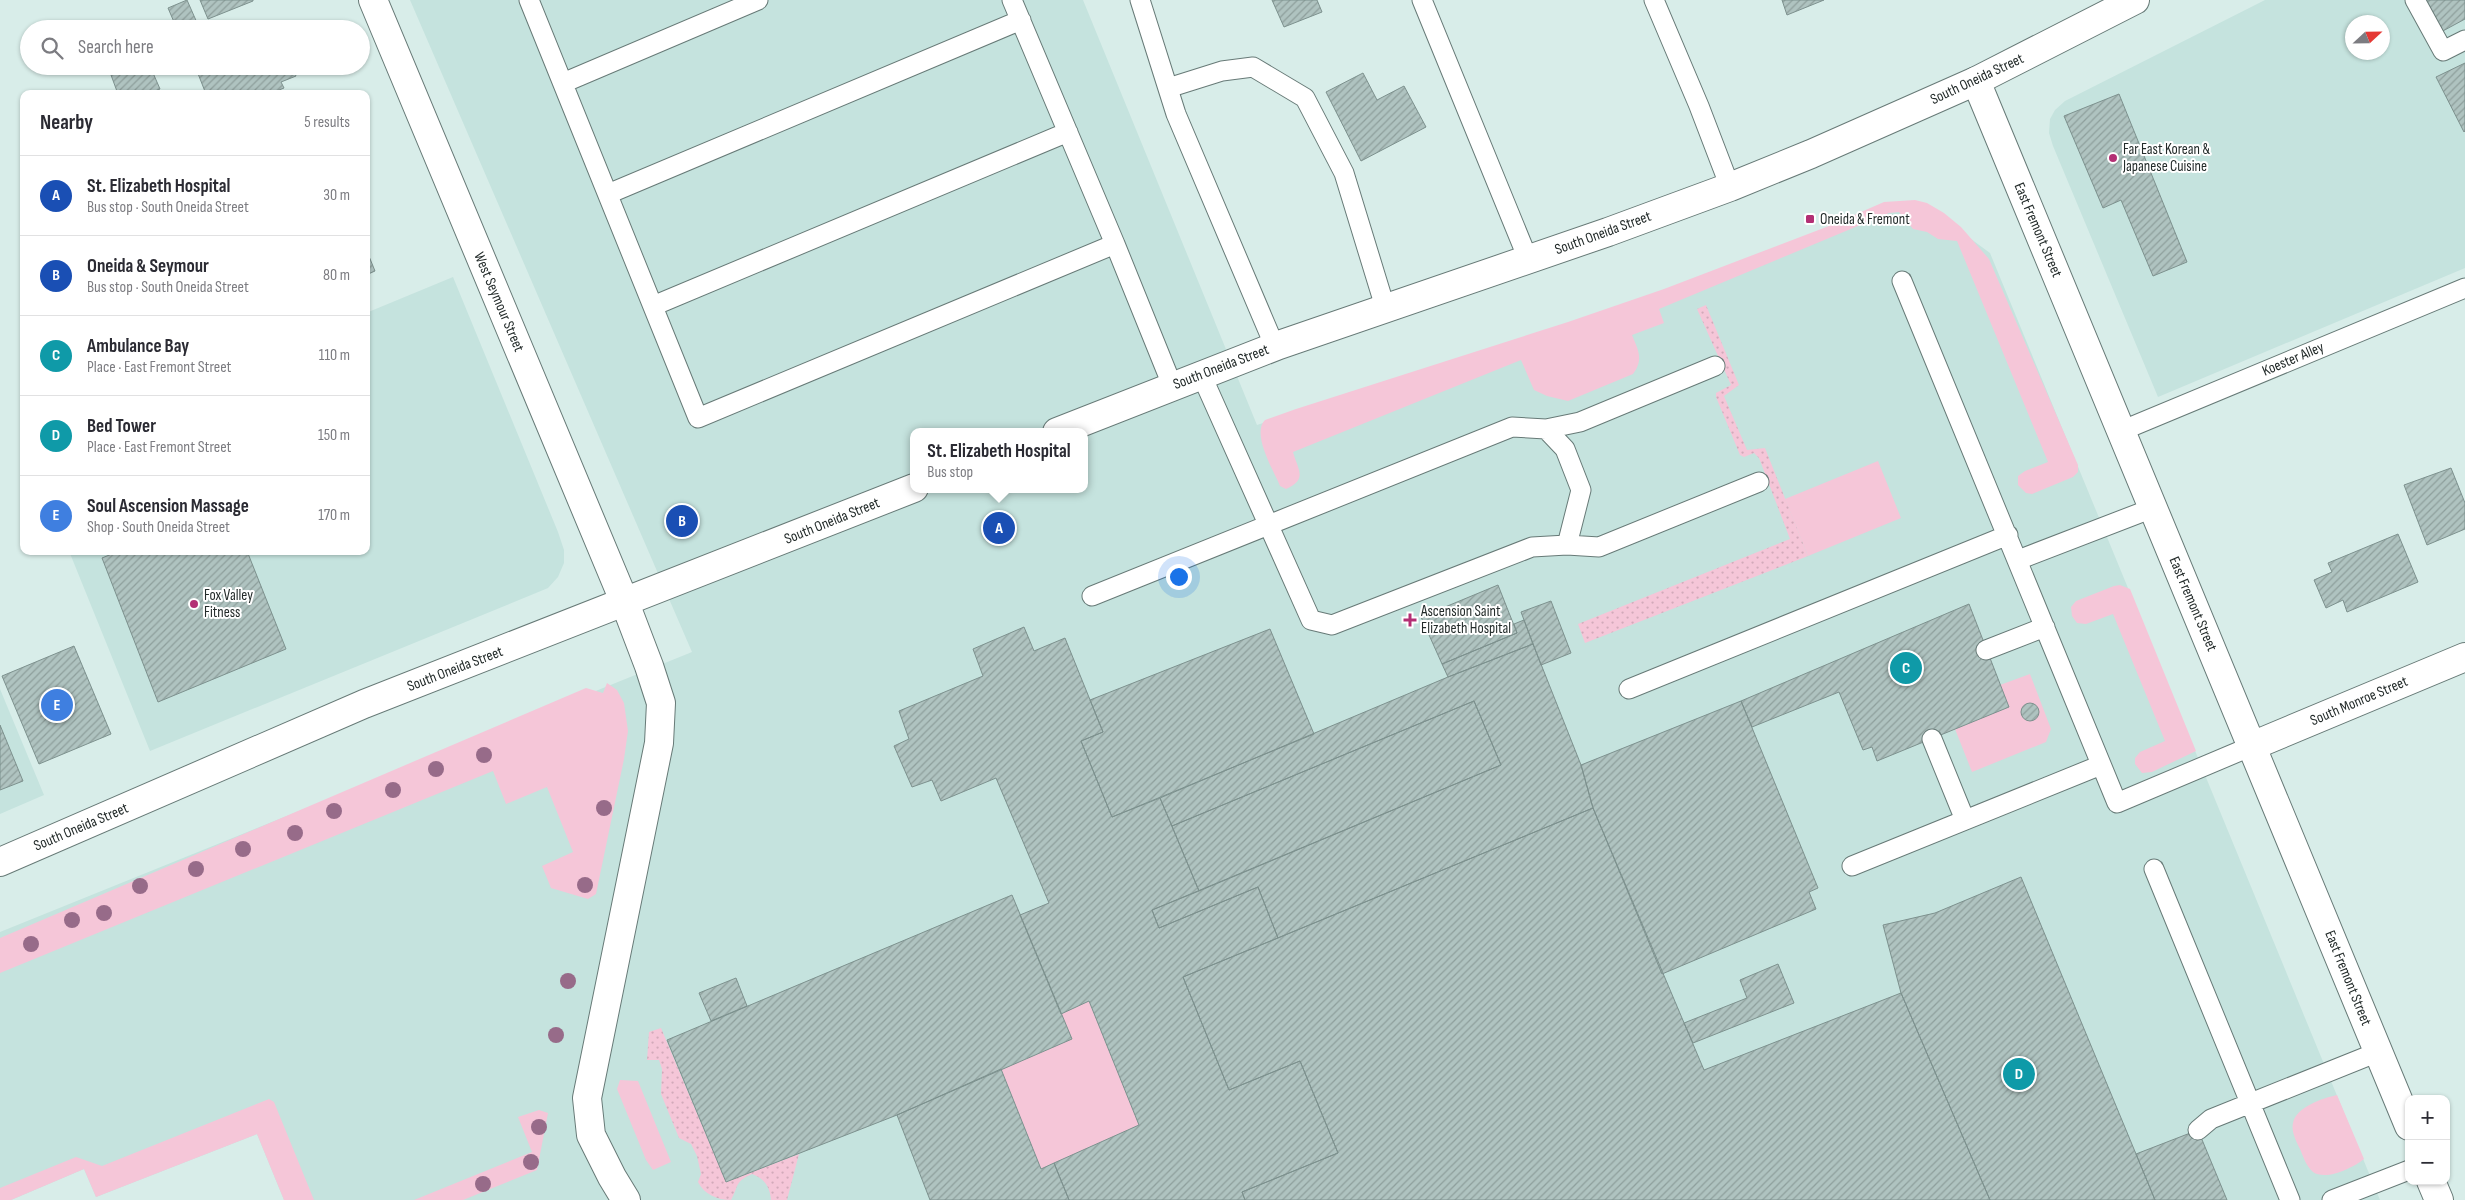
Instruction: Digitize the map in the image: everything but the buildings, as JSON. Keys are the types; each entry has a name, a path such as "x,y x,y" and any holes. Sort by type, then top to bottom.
{"street":[{"name":"West Seymour Street","path":"373,0 625,603 649,666 660,703 659,743 587,1098 592,1135 612,1177 626,1200"},
{"name":"South Oneida Street","path":"1066,428 1201,374 1385,307 1528,259 1730,187 1811,154 1976,81 2135,0"},
{"name":"East Fremont Street","path":"1976,81 2405,1116"},
{"name":"South Oneida Street","path":"0,862 364,704 910,490"},
{"name":"South Monroe Street","path":"2252,746 2465,657"},
{"path":"2433,1185 2439,1200"}],"lane":[{"path":"529,0 698,418 1115,244"},
{"path":"563,83 758,0"},
{"path":"1012,0 1115,244 1172,386"},
{"path":"1140,0 1176,114 1275,347"},
{"path":"1422,0 1528,259"},
{"path":"1654,0 1699,106 1730,187"},
{"path":"2415,0 2443,51 2465,40"},
{"path":"608,194 1021,20"},
{"path":"1168,88 1222,71 1253,67 1305,98 1344,173 1385,307"},
{"path":"653,306 1068,132"},
{"path":"1902,281 2117,802 2252,746"},
{"name":"Koester Alley","path":"2121,430 2465,288"},
{"path":"1092,596 1512,427 1546,429 1580,422 1715,366"},
{"path":"1201,374 1311,620 1332,625 1532,547 1567,545 1599,547 1758,482"},
{"path":"1546,429 1565,450 1581,490 1567,545"},
{"path":"2018,560 2153,508"},
{"path":"1630,689 2008,535"},
{"path":"1986,650 2045,627"},
{"path":"1932,739 1965,820"},
{"path":"1852,866 2101,765"},
{"path":"2154,869 2290,1200"},
{"path":"2198,1130 2211,1119 2251,1105 2378,1052"},
{"path":"2332,1200 2405,1172"}],"shaded area":[{"name":"Ascension Saint Elizabeth Hospital","path":"410,0 1083,0 1257,425 1689,284 1881,205 1956,228 1990,253 2380,1200 284,1200 257,1134 96,1197 84,1169 11,1200 0,1200 0,932 692,652"},
{"path":"2265,0 2465,0 2465,268 2158,397 2053,146 2049,133 2050,119 2055,110 2065,101"},
{"path":"1915,200 1927,203 1944,213 1961,227 1989,259 2078,465 2078,472 2073,477 2032,494 2026,493 2018,485 2018,476 2025,471 2048,462 1957,241 1938,239 1927,232 1913,229 1899,212 1889,213 1659,309 1664,323 1632,335 1639,354 1638,364 1633,374 1568,401 1547,396 1534,390 1521,360 1293,452 1300,473 1297,482 1286,489 1280,486 1265,453 1262,443 1261,426 1265,420 1664,289 1829,226 1884,202"},
{"path":"453,277 558,532 564,550 564,563 558,577 548,588 150,751 71,555 370,555 370,311"},
{"path":"1706,305 1739,385 1724,396 1747,450 1765,448 1808,556 1585,643 1578,624 1790,539 1759,458 1754,453 1744,457 1740,455 1716,397 1716,393 1731,385 1697,309"},
{"path":"1878,461 1901,518 1808,556 1785,499"},
{"path":"2120,585 2130,589 2196,751 2152,772 2142,773 2135,764 2135,758 2140,752 2165,741 2113,614 2086,624 2077,623 2072,616 2071,607 2076,601"},
{"path":"2030,674 2051,729 2046,742 1972,772 1955,729 2008,707 2000,685"},
{"path":"607,683 617,690 624,703 628,731 596,894 588,899 551,888 542,866 573,852 547,787 506,804 493,771 0,973 0,938 586,688 603,693"},
{"path":"0,689 44,795 0,814"},
{"path":"1089,1001 1139,1125 1041,1169 1001,1069 1072,1039 1061,1014"},
{"path":"661,1028 726,1182 799,1154 787,1200 771,1200 766,1184 752,1174 742,1179 731,1200 712,1196 698,1182 701,1174 697,1156 691,1144 679,1138 661,1094 662,1069 659,1060 647,1060 649,1032"},
{"path":"620,1080 638,1081 671,1162 653,1170 646,1160 617,1089"},
{"path":"2337,1095 2364,1159 2339,1172 2325,1175 2318,1174 2311,1170 2305,1161 2294,1136 2293,1123 2299,1112 2311,1104"},
{"path":"269,1099 274,1102 314,1200 284,1200 257,1134 96,1197 84,1169 11,1200 0,1200 0,1188 76,1157 102,1166"},
{"path":"539,1110 548,1113 537,1170 463,1200 414,1200 532,1152 518,1117"}],"place":[{"name":"Far East Korean & Japanese Cuisine","path":"2113,158"},
{"name":"Oneida & Fremont","path":"1810,219"},
{"name":"Oneida & Seymour","path":"682,521"},
{"name":"St. Elizabeth Hospital","path":"999,528"},
{"name":"Fox Valley Fitness","path":"194,604"},
{"name":"Ascension Saint Elizabeth Hospital","path":"1410,620"},
{"name":"Ambulance Bay","path":"1906,668"},
{"name":"Soul Ascension Massage","path":"57,705"},
{"name":"Bed Tower","path":"2019,1074"}]}
